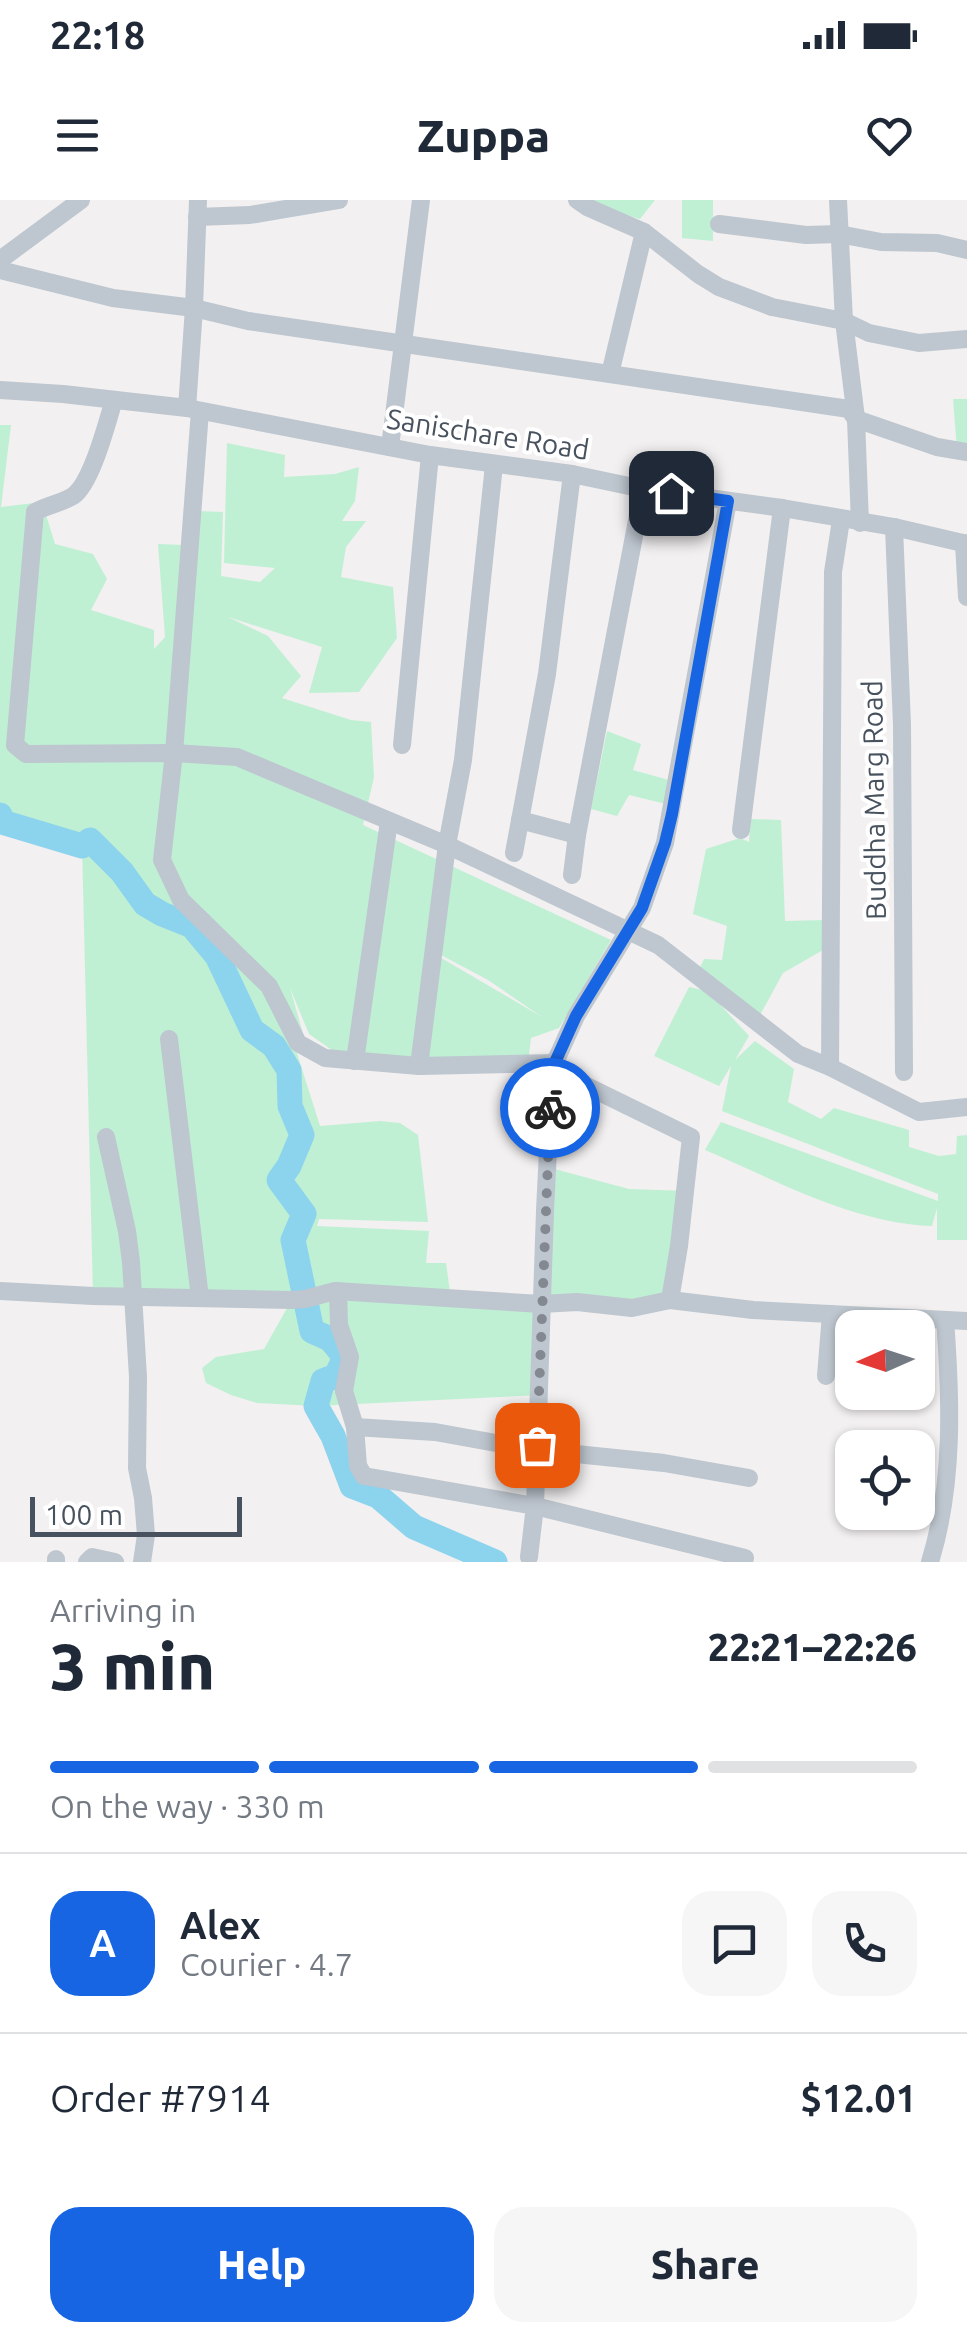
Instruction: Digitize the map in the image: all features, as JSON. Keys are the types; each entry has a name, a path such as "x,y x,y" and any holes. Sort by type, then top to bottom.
{"street":[{"path":"0,260 80,200"},
{"path":"339,200 250,215 198,208 194,409 174,752 162,860 181,900 269,986 298,1043 325,1058 419,1066 554,1066 691,1137 670,1300"},
{"path":"390,447 421,200"},
{"path":"577,200 644,232 719,286 772,307 844,321 870,333 919,343 967,339"},
{"path":"838,200 844,321 856,418 860,524"},
{"path":"719,224 806,235 839,234 881,242 937,243 967,250"},
{"path":"610,374 644,232"},
{"path":"0,270 113,298 194,308 248,322 850,410 856,418 937,447 967,452"},
{"name":"Sanischare Road","path":"0,390 194,409 430,455 782,508 966,543"},
{"path":"114,400 91,470 75,495 36,512 16,744 26,754 174,752 237,757 447,845 658,946 798,1054 830,1066 919,1112 967,1106"},
{"path":"402,745 430,455"},
{"path":"419,1066 447,845 463,760 494,466"},
{"path":"514,852 547,674 572,474"},
{"path":"572,875 643,489"},
{"path":"529,1557 535,1506 554,1066 576,1016 642,908 665,843 728,501"},
{"path":"741,830 782,508"},
{"path":"830,1066 833,572 841,520"},
{"name":"Buddha Marg Road","path":"894,528 902,725 904,1072"},
{"path":"966,543 967,597"},
{"path":"355,1060 389,820"},
{"path":"520,820 577,835"},
{"path":"170,1039 200,1298"},
{"path":"106,1138 131,1262 138,1377 137,1468 146,1535 142,1562"},
{"path":"0,1291 291,1300 338,1291 632,1308 670,1300 752,1310 967,1321"},
{"path":"338,1291 339,1325 350,1357 344,1391 355,1427 358,1466 364,1476 535,1506 745,1558"},
{"path":"826,1376 832,1314"},
{"path":"930,1562 941,1526 946,1484 950,1385 946,1320"},
{"path":"355,1427 435,1432 749,1478"},
{"path":"86,1562 92,1558 115,1562"}],"green space":[{"path":"591,200 655,200 640,219 605,209"},
{"path":"682,200 713,200 713,241 682,238"},
{"path":"953,399 967,399 967,452 957,450"},
{"path":"0,425 11,425 1,507 42,502 55,544 93,554 107,579 91,610 154,630 154,649 165,637 158,544 184,545 197,511 223,512 221,576 260,582 275,568 224,563 227,443 285,455 284,477 335,474 359,467 355,501 342,521 366,521 346,547 341,577 393,587 397,638 359,692 309,693 322,647 228,617 268,636 301,676 282,698 351,720 371,722 374,777 363,825 611,940 559,1028 531,1038 528,1063 349,1062 309,1034 290,988 306,1044 296,1050 320,1126 380,1121 400,1123 418,1135 428,1222 319,1219 317,1226 429,1231 426,1263 446,1263 451,1299 541,1304 539,1395 316,1406 257,1403 206,1383 202,1368 216,1357 264,1349 291,1301 93,1296 82,846 0,824","holes":["439,954 488,980 542,1017"]},
{"path":"607,731 641,744 633,770 676,782 666,804 629,795 617,816 591,809"},
{"path":"751,819 781,820 785,921 824,920 823,950 783,973 753,1028 716,1000 749,1036 735,1060 755,1041 794,1069 788,1102 821,1119 834,1108 909,1130 909,1147 939,1156 956,1154 957,1136 967,1135 967,1240 937,1240 937,1208 932,1226 873,1217 816,1198 705,1150 721,1122 938,1201 938,1194 722,1111 731,1066 719,1086 654,1056 689,987 703,990 694,981 704,959 722,960 727,926 693,914 706,849 740,838 749,842"},
{"path":"547,1167 629,1189 686,1191 670,1300 541,1304"}],"waterway":[{"path":"0,815 2,822 82,846 90,840 122,872 145,904 192,926 217,956 252,1030 274,1046 289,1070 290,1106 302,1135 279,1180 304,1214 293,1240 312,1331 330,1339 345,1357 336,1376 323,1381 316,1406 333,1436 352,1486 378,1496 414,1527 495,1562"}],"way so far":[{"path":"537,1445 550,1108"}],"route":[{"path":"550,1108 552,1069 576,1016 642,908 672,814 728,501 671,493"}]}
